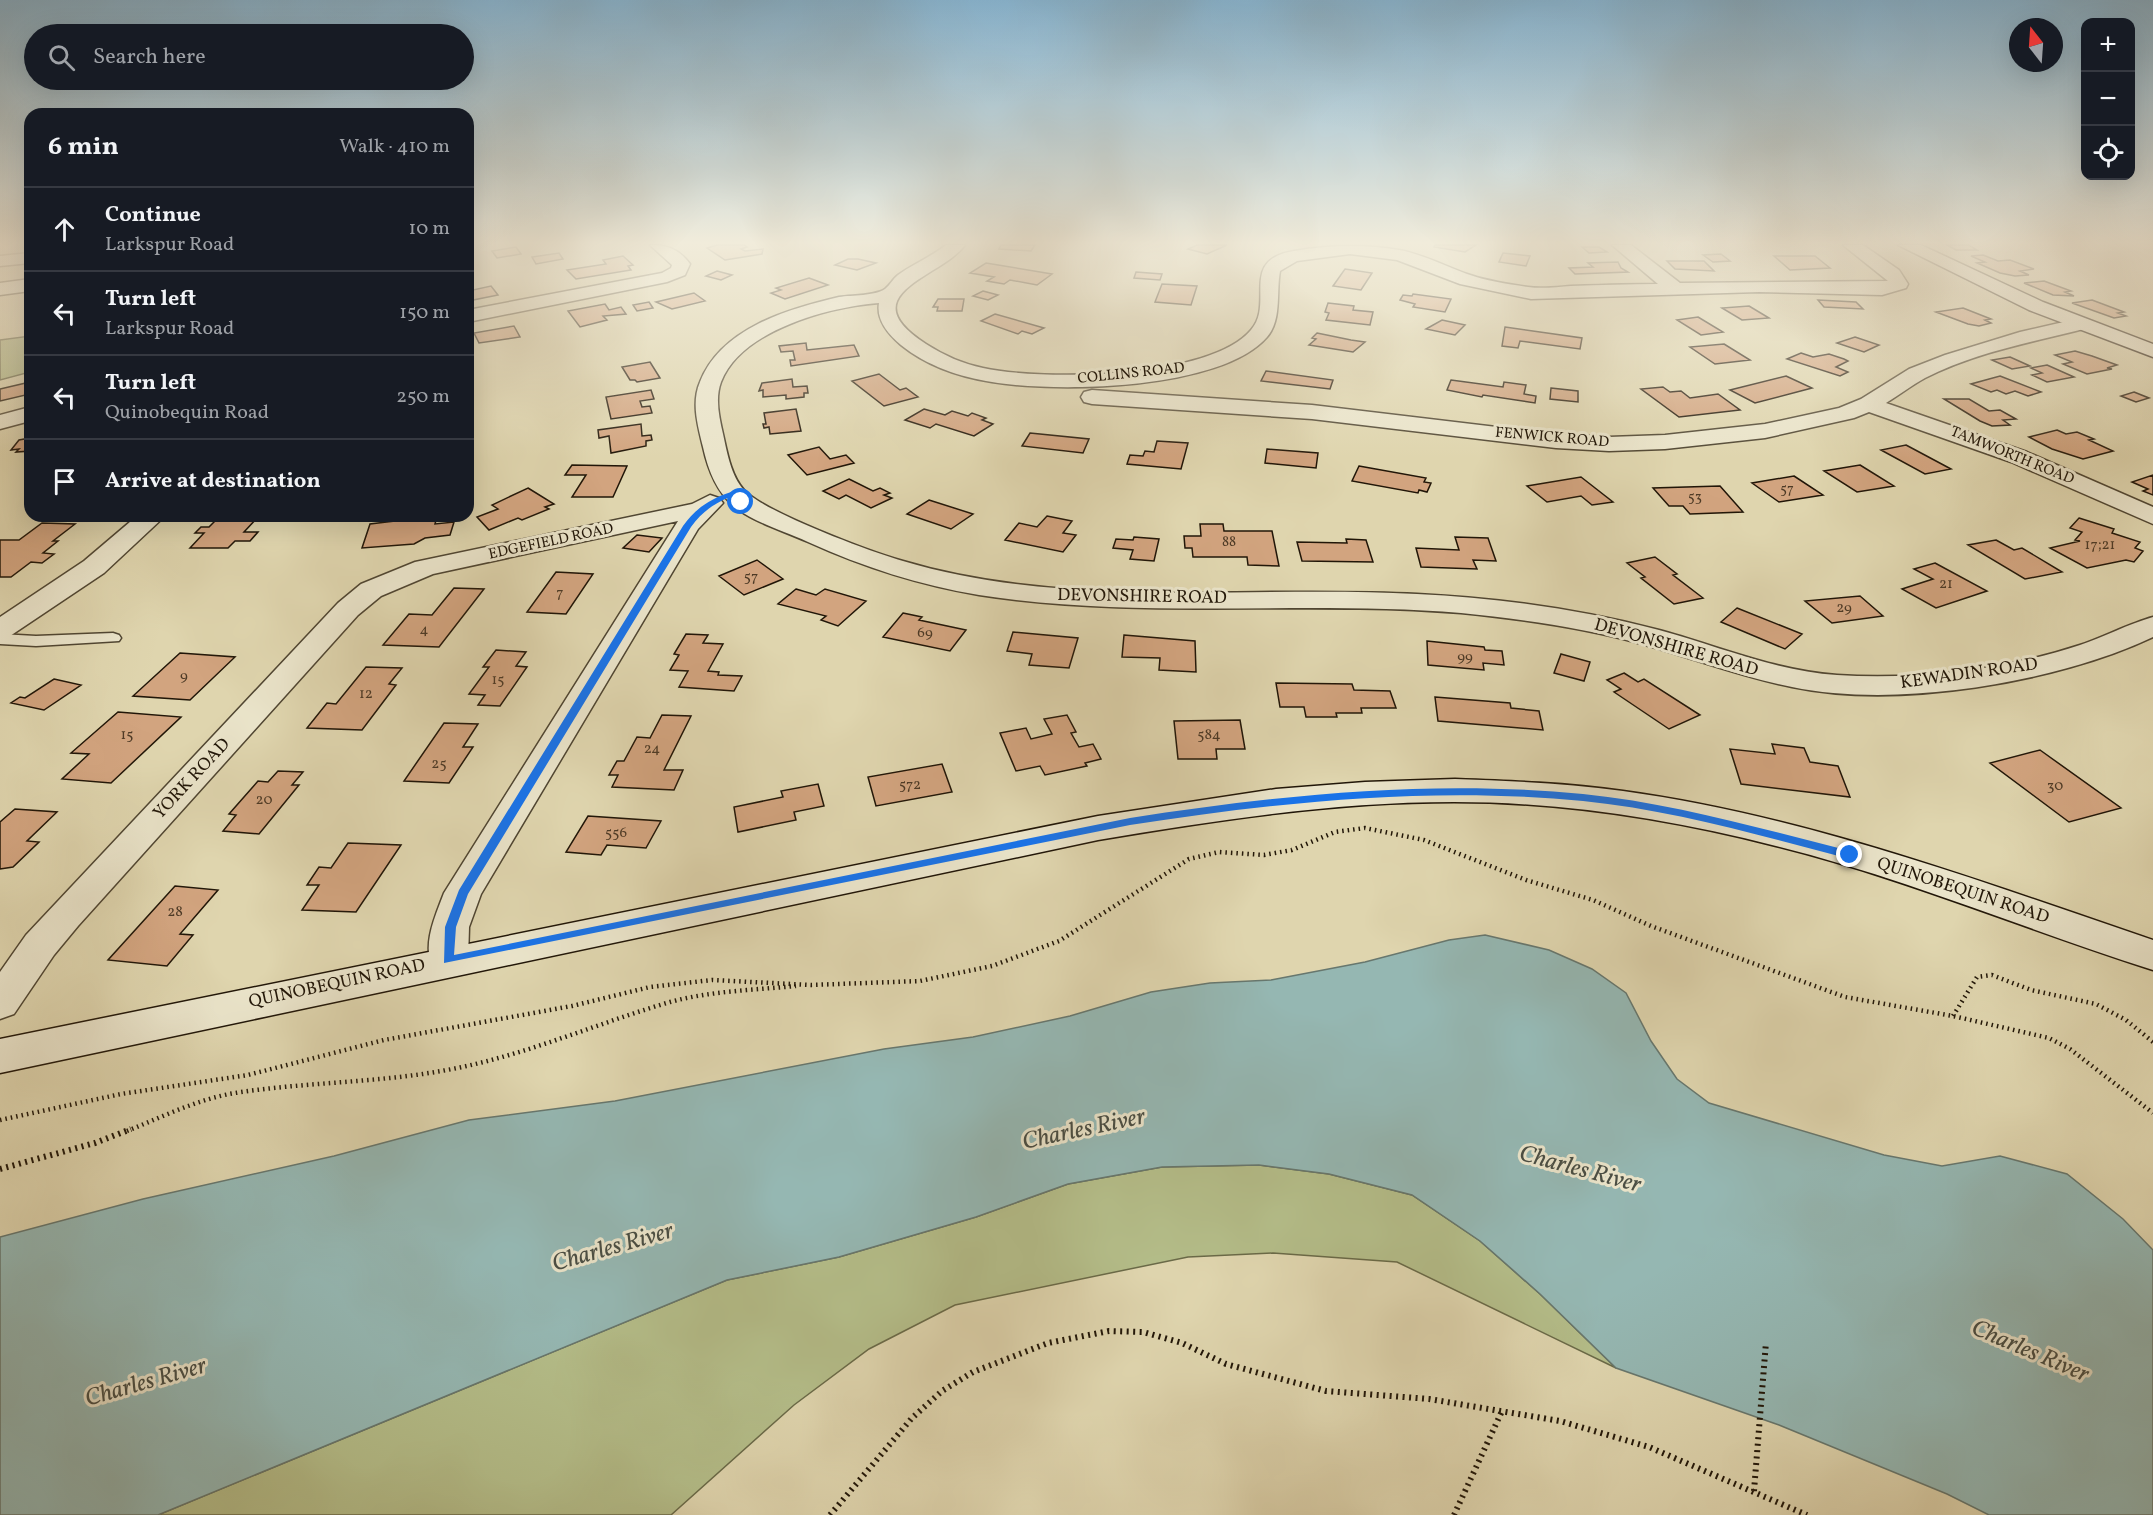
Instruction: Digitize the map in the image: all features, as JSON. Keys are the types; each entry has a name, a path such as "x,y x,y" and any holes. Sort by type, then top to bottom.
{"street":[{"path":"448,960 450,927 463,893 699,511 731,494 723,481 706,409 710,381 719,363 747,339 774,325 803,316"},
{"name":"COLLINS ROAD","path":"889,316 902,334 916,346 965,370 1010,379 1066,381 1131,377 1178,370 1217,359 1240,349 1261,332 1265,316"},
{"path":"2061,316 2153,351"},
{"name":"FENWICK ROAD","path":"1010,379 1010,383 1016,387 1054,393 1304,411 1529,438 1609,444 1665,442 1765,431 1828,418 1869,404 1906,380 1952,359 2027,336 2081,324"},
{"name":"TAMWORTH ROAD","path":"1869,404 2019,457 2153,516"},
{"path":"0,422 24,416"},
{"name":"DEVONSHIRE ROAD","path":"731,494 762,514 858,555 903,570 962,582 1084,598 1380,600 1488,608 1568,619 1633,632 1779,678"},
{"name":"EDGEFIELD ROAD","path":"403,575 673,514 699,511"},
{"path":"0,630 94,567 145,522"},
{"name":"YORK ROAD","path":"0,1003 29,961 65,916 348,609 371,590 403,575"},
{"name":"KEWADIN ROAD","path":"1779,678 1866,686 1978,675 2071,658 2121,641 2153,626"},
{"name":"QUINOBEQUIN ROAD","path":"0,1056 448,960 1150,818 1316,797 1461,791 1543,794 1613,801 1759,830 1944,884 2153,955"}],"lane":[{"path":"0,639 36,641 113,638"}],"path":[{"path":"0,1168 95,1143 206,1100 234,1093 381,1080 448,1070 527,1051 671,1002 718,993 811,985 920,981 992,966 1059,942 1189,859 1219,852 1264,855 1292,850 1335,832 1365,828 1424,840 1526,880 1593,900 1650,926 1758,963 1845,997 1953,1016 2049,1038 2070,1049 2153,1113"},
{"path":"1953,1016 1977,977 1992,975 2031,990 2096,1004 2126,1020 2153,1042"},
{"path":"0,1120 122,1094 248,1075 384,1040 572,1006 650,987 712,980 811,985"},
{"path":"830,1515 912,1418 942,1390 973,1372 1048,1343 1109,1331 1143,1332 1182,1343 1226,1364 1274,1379 1326,1390 1429,1399 1560,1421 1649,1447 1807,1515"},
{"path":"1754,1491 1766,1342"},
{"path":"1455,1515 1502,1412"}],"green space":[{"path":"24,337 24,374 0,380 0,340"},
{"path":"1259,1165 1329,1174 1412,1195 1480,1241 1540,1294 1616,1368 1397,1262 1273,1253 1188,1257 955,1305 869,1349 794,1405 671,1515 158,1515 727,1280 839,1257 976,1217 1068,1184 1162,1167"}],"water":[{"name":"Charles River","path":"1485,935 1549,950 1592,969 1626,993 1651,1041 1677,1079 1709,1103 1884,1155 1942,1166 2000,1156 2067,1174 2123,1219 2153,1250 2153,1515 1989,1515 1947,1494 1779,1425 1616,1368 1540,1294 1480,1241 1412,1195 1329,1174 1259,1165 1162,1167 1068,1184 976,1217 839,1257 727,1280 158,1515 0,1515 0,1237 143,1199 334,1156 469,1120 615,1101 884,1049 973,1037 1070,1016 1151,992 1210,983 1271,980 1365,962 1449,940"}],"building":[{"path":"572,316 606,316 603,316 607,320 580,327"},
{"path":"992,316 1001,316 1044,328 1032,334 1022,331 1018,334 981,321"},
{"path":"1328,316 1372,316 1370,325 1326,320"},
{"path":"1735,316 1765,316 1769,318 1742,320"},
{"path":"1946,316 1983,316 1991,319 1985,320 1991,323 1979,326"},
{"path":"2108,316 2126,316 2114,318"},
{"path":"1698,317 1723,332 1701,335 1677,320"},
{"path":"1442,320 1465,325 1455,335 1426,329"},
{"path":"514,326 520,337 479,343 474,333"},
{"path":"1505,327 1582,338 1580,349 1520,341 1518,348 1502,346"},
{"path":"1317,333 1365,342 1353,352 1309,345 1316,339 1312,338"},
{"path":"1855,337 1879,345 1864,352 1837,343"},
{"path":"806,343 807,350 854,345 859,356 791,366 790,360 795,360 793,351 781,352 779,346"},
{"path":"1724,344 1750,360 1715,364 1690,347"},
{"path":"2075,351 2117,365 2107,368 2112,369 2087,374 2063,364 2072,362 2055,355"},
{"path":"1801,353 1813,357 1829,354 1844,359 1848,361 1836,367 1848,372 1840,376 1787,359"},
{"path":"2010,357 2030,366 2012,369 1992,360"},
{"path":"650,362 660,378 637,382 630,380 622,367"},
{"path":"2047,365 2074,377 2047,382 2032,375 2042,373 2031,368"},
{"path":"1266,371 1333,380 1330,389 1261,381"},
{"path":"879,374 900,390 906,388 918,397 884,406 852,381"},
{"path":"1786,376 1812,388 1755,403 1730,390"},
{"path":"2000,376 2041,392 2028,396 2015,391 2006,394 1997,390 1991,392 1971,384"},
{"path":"792,379 793,387 807,386 808,393 804,393 804,397 786,399 786,395 763,397 763,390 759,391 762,383"},
{"path":"1451,380 1503,387 1504,382 1526,385 1524,394 1536,396 1535,403 1483,395 1482,397 1447,390"},
{"path":"24,383 24,395 0,401 0,389"},
{"path":"1663,387 1670,392 1681,391 1690,398 1718,394 1740,410 1679,417 1641,389"},
{"path":"1551,388 1578,391 1578,402 1550,399"},
{"path":"651,390 654,399 640,401 642,407 650,406 652,413 611,419 606,397"},
{"path":"2134,392 2149,398 2136,402 2121,396"},
{"path":"1944,399 1969,399 1989,411 2000,410 2016,419 2003,420 2010,425 1992,426"},
{"path":"796,409 801,431 770,434 769,427 764,428 763,424 766,424 764,413"},
{"path":"924,409 945,415 952,411 968,416 972,413 986,418 982,420 993,424 974,436 936,424 930,428 905,420"},
{"path":"641,424 642,436 651,435 652,440 646,441 646,446 611,453 609,436 599,438 598,430"},
{"path":"2057,430 2066,434 2077,432 2113,451 2083,459 2052,449 2029,437"},
{"path":"1030,433 1089,439 1083,453 1022,446"},
{"path":"24,439 24,451 16,452 19,449 11,450 19,440"},
{"path":"1157,441 1188,443 1181,469 1127,464 1130,455 1143,456 1145,451 1154,452"},
{"path":"1906,445 1951,469 1925,474 1881,450"},
{"path":"819,447 830,459 846,455 854,463 807,475 788,455"},
{"path":"1267,449 1318,453 1316,468 1265,463"},
{"path":"572,465 627,466 613,497 572,497 586,475 565,475"},
{"path":"1860,465 1894,486 1857,492 1824,471"},
{"path":"1359,466 1426,478 1424,482 1431,483 1427,492 1419,490 1418,493 1352,481"},
{"path":"2153,475 2153,495 2143,491 2148,489 2132,482"},
{"path":"1794,476 1823,495 1779,502 1752,483"},
{"path":"1581,477 1613,502 1592,505 1581,496 1547,502 1527,486"},
{"path":"849,479 873,491 880,488 890,493 884,495 892,498 871,508 846,495 839,499 823,491"},
{"path":"1720,486 1743,512 1690,514 1683,506 1669,506 1653,488"},
{"path":"528,488 554,504 545,507 549,509 522,520 518,518 489,530 477,517 498,509 492,505"},
{"path":"929,500 973,514 951,529 907,514"},
{"path":"1047,516 1072,521 1063,533 1076,535 1063,552 1005,540 1019,523 1037,527"},
{"path":"2079,518 2114,529 2112,533 2140,542 2135,548 2143,551 2134,562 2126,560 2087,568 2050,548 2080,541 2075,540 2082,532 2070,528"},
{"path":"214,522 253,522 244,532 258,532 250,541 235,541 228,548 190,548 204,533 195,533 201,527 209,527"},
{"path":"454,522 450,535 425,538 414,544 362,548 370,524"},
{"path":"42,523 75,524 53,541 58,541 43,553 54,554 42,563 31,562 11,577 0,577 0,540 19,540"},
{"path":"1200,524 1223,524 1224,531 1272,531 1279,566 1248,565 1247,557 1193,557 1192,548 1185,548 1184,536 1201,536"},
{"path":"637,535 662,538 649,552 623,548"},
{"path":"1134,537 1159,539 1154,561 1130,559 1133,550 1113,548 1116,539 1133,540"},
{"path":"1455,537 1488,538 1496,561 1473,560 1477,569 1421,567 1416,548 1459,550"},
{"path":"1346,539 1366,540 1373,562 1302,561 1297,542 1347,543"},
{"path":"1996,540 2014,550 2022,548 2062,572 2025,579 1968,545"},
{"path":"1655,557 1677,574 1673,575 1703,598 1674,604 1641,578 1645,577 1627,563"},
{"path":"757,560 783,579 744,595 719,576"},
{"path":"1935,563 1987,591 1936,608 1902,589 1933,579 1914,569"},
{"path":"556,572 593,574 566,614 527,612"},
{"path":"454,588 484,589 439,647 383,645 409,614 432,615"},
{"path":"796,589 816,595 825,589 866,601 838,626 821,620 826,616 778,604"},
{"path":"1860,596 1883,616 1832,623 1805,601"},
{"path":"1737,608 1802,634 1785,649 1721,622"},
{"path":"903,613 922,617 919,620 966,630 950,651 883,637"},
{"path":"1013,632 1078,638 1069,668 1029,665 1032,654 1007,651"},
{"path":"686,634 708,635 703,643 723,644 708,671 719,672 718,675 742,676 734,691 679,687 688,671 670,670 679,655 674,654"},
{"path":"1124,635 1195,641 1196,672 1159,670 1160,658 1122,657"},
{"path":"1427,641 1502,651 1504,665 1483,663 1484,670 1428,665"},
{"path":"496,650 526,652 516,666 527,667 500,706 478,705 485,695 469,694 489,667 483,667"},
{"path":"180,653 235,657 190,700 133,696"},
{"path":"1561,654 1590,662 1584,681 1554,673"},
{"path":"366,667 402,668 389,684 396,685 362,730 307,728 327,703 336,704"},
{"path":"1624,673 1638,682 1644,679 1700,715 1669,729 1614,692 1621,689 1607,680"},
{"path":"54,679 81,685 44,710 11,703 20,697 25,698"},
{"path":"1276,683 1352,684 1354,690 1390,691 1396,708 1361,708 1362,713 1336,713 1337,717 1306,717 1304,707 1280,707"},
{"path":"1435,697 1510,703 1511,708 1539,711 1543,730 1438,721"},
{"path":"118,712 181,717 111,783 62,779 89,754 71,753"},
{"path":"662,715 691,716 664,770 683,770 674,790 612,787 618,775 609,775 617,761 624,761 637,737 650,738"},
{"path":"1067,715 1076,732 1071,733 1079,747 1093,744 1101,759 1085,763 1087,766 1045,775 1040,766 1016,771 1000,733 1026,728 1031,739 1052,734 1044,719"},
{"path":"1240,720 1245,749 1216,749 1217,759 1178,759 1174,721"},
{"path":"444,723 478,724 463,747 473,747 449,783 404,781"},
{"path":"1772,744 1804,748 1810,762 1838,766 1850,797 1741,784 1730,749 1775,754"},
{"path":"2040,750 2121,808 2069,822 1990,763"},
{"path":"942,764 952,792 876,806 868,777"},
{"path":"278,771 303,772 292,785 299,785 259,834 223,831 236,815 229,814 258,781 268,782"},
{"path":"818,784 824,806 794,812 796,820 738,832 734,807 783,797 781,791"},
{"path":"15,809 57,812 27,841 39,842 13,867 0,869 0,822"},
{"path":"588,816 661,821 646,848 607,845 601,855 566,852"},
{"path":"348,843 401,845 356,912 302,910 319,885 307,885 319,867 331,868"},
{"path":"175,886 218,890 180,934 193,935 167,966 108,960"}],"route":[{"path":"741,502 731,494 714,501 699,511 687,526 463,893 450,927 448,960 1130,822 1211,809 1336,796 1419,791 1502,791 1584,798 1623,803 1759,830 1850,855"}]}
